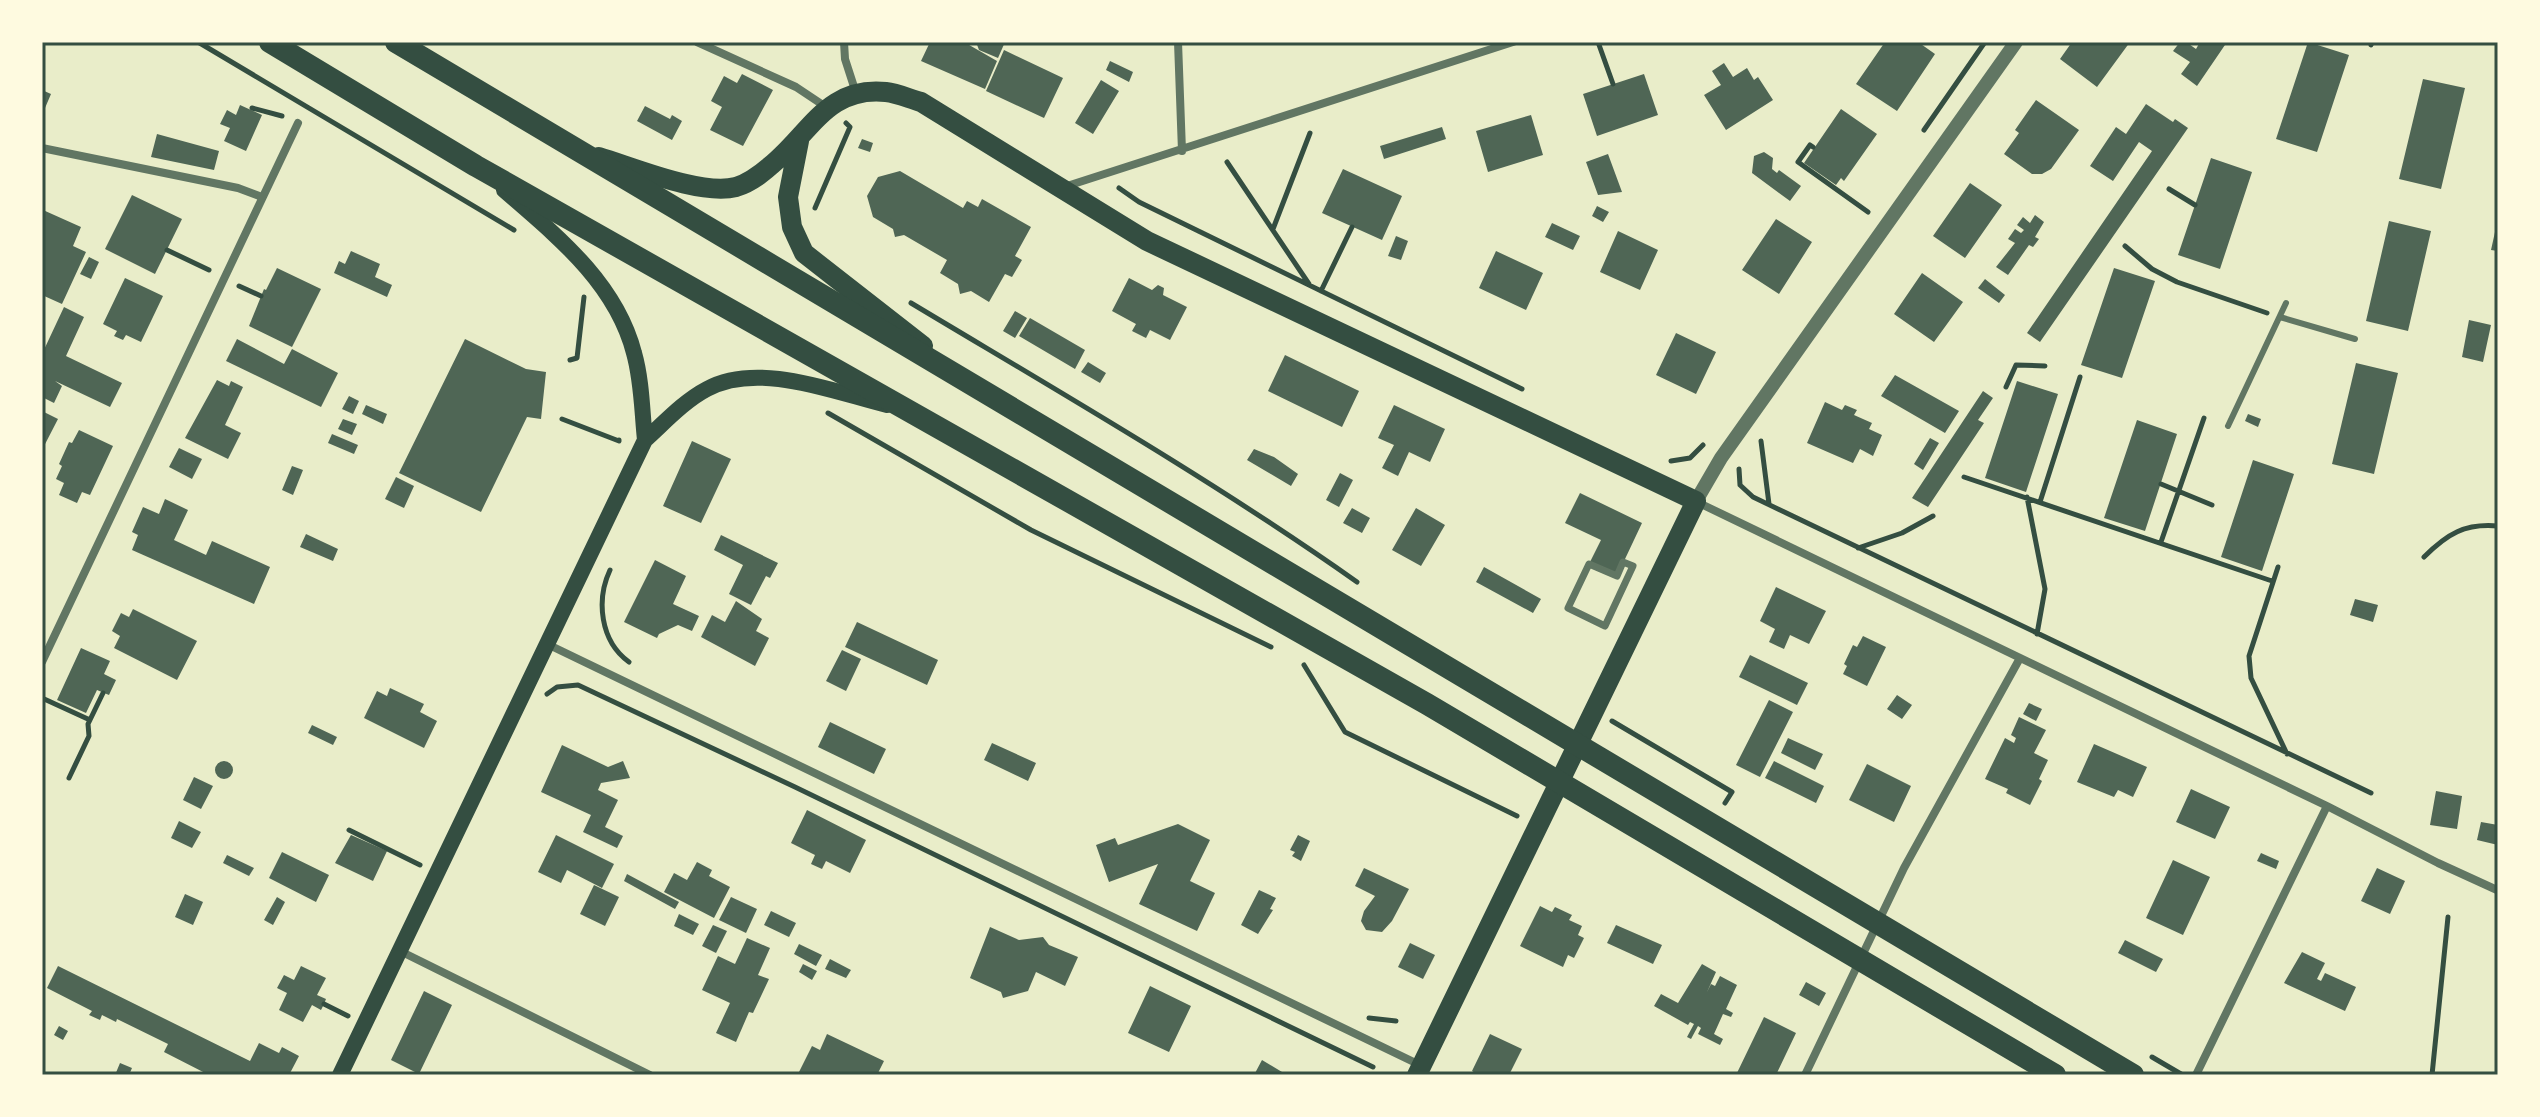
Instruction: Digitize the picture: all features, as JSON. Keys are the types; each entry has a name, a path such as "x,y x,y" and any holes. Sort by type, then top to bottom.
{"highway":[{"path":"270,42 476,166 1427,704 2055,1075"},
{"path":"396,42 2133,1075"}],"main road":[{"path":"572,148 688,185 735,187 760,175 799,141 827,107 856,93 887,92 921,102 1147,241 1696,501 1419,1070"},
{"path":"799,141 788,197 792,227 804,253 964,378"},
{"path":"476,166 567,245 599,282 624,325 635,355 645,440"},
{"path":"340,1075 645,440 708,388 730,381 769,376 906,409"}],"street":[{"path":"697,42 796,87 827,107"},
{"path":"844,42 845,59 856,93"},
{"path":"1178,42 1182,151"},
{"path":"1059,188 1182,151 1513,42"},
{"path":"2016,42 1721,458 1696,501 2497,890"},
{"path":"42,662 298,123"},
{"path":"42,148 238,188 262,197"},
{"path":"1623,562 1633,566 1605,626 1568,608 1589,564 1617,576 1623,562"},
{"path":"547,644 1419,1070"},
{"path":"1805,1075 1904,868 2020,658"},
{"path":"2196,1075 2327,806"},
{"path":"399,951 650,1075"}],"lane":[{"path":"2228,426 2286,303"},
{"path":"2280,317 2355,339"}],"path":[{"path":"198,42 515,231"},
{"path":"1598,42 1613,84"},
{"path":"812,213 850,127 827,107"},
{"path":"252,108 298,123"},
{"path":"1272,230 1310,133"},
{"path":"1813,147 1810,145 1798,162 1868,212"},
{"path":"1227,162 1309,285"},
{"path":"1099,174 1139,202 1535,395"},
{"path":"2169,189 2195,205"},
{"path":"1321,291 1352,227"},
{"path":"2125,246 2152,269 2177,282 2280,317"},
{"path":"578,285 590,306"},
{"path":"570,360 577,358 584,296"},
{"path":"901,297 1305,544 1369,590"},
{"path":"2006,387 2016,365 2045,366"},
{"path":"2040,502 2080,377"},
{"path":"822,410 1031,530 1273,648"},
{"path":"2161,542 2204,418"},
{"path":"562,419 619,441 623,423 645,440"},
{"path":"1761,441 1769,505"},
{"path":"1666,459 1673,462 1690,458 1702,445 1708,448"},
{"path":"1735,466 1741,470 1740,485 1753,497 2371,793"},
{"path":"1964,477 2272,581"},
{"path":"2161,484 2212,505"},
{"path":"2027,497 2045,589 2037,634"},
{"path":"1858,548 1902,533 1933,516"},
{"path":"2424,557 2442,539 2473,524 2498,526"},
{"path":"615,560 602,587 603,619 615,647 637,666"},
{"path":"2278,567 2249,656 2251,678 2287,754"},
{"path":"1302,662 1316,668"},
{"path":"1309,673 1345,732 1521,818"},
{"path":"546,695 557,687 578,685 1373,1067"},
{"path":"69,778 89,736 90,720 103,693"},
{"path":"42,698 90,720"},
{"path":"1595,709 1732,792 1725,803"},
{"path":"349,830 421,866"},
{"path":"2432,1075 2448,917"},
{"path":"324,1004 349,1016"},
{"path":"1360,1015 1396,1021"}],"building":[{"path":"930,42 964,42 997,61 985,89 921,61"},
{"path":"976,42 1005,42 998,58 979,50"},
{"path":"1885,42 1918,42 1935,54 1897,111 1856,84"},
{"path":"2072,42 2130,42 2097,87 2060,59"},
{"path":"2180,42 2186,42 2196,49 2200,42 2227,42 2197,86 2181,74 2190,62 2173,51"},
{"path":"2308,42 2349,55 2317,152 2276,139"},
{"path":"1004,50 1063,78 1044,118 986,91"},
{"path":"1110,61 1133,72 1129,82 1106,70"},
{"path":"1724,63 1733,77 1747,68 1754,80 1758,77 1773,100 1726,130 1704,95 1721,85 1712,71"},
{"path":"742,74 773,90 743,146 710,130 722,107 711,101 724,76 737,83"},
{"path":"1644,74 1658,115 1597,136 1583,94"},
{"path":"2423,79 2465,88 2441,189 2399,179"},
{"path":"1101,80 1119,91 1093,134 1075,123"},
{"path":"42,90 51,94 42,115"},
{"path":"2036,100 2079,130 2051,169 2042,174 2032,174 2004,154 2019,133 2015,130"},
{"path":"2146,104 2188,128 2040,342 2027,333 2152,151 2139,142 2113,181 2090,166 2116,127 2126,134"},
{"path":"240,105 262,115 246,151 224,141 230,128 220,124 227,110 236,115"},
{"path":"645,106 670,119 672,115 682,121 672,140 637,121"},
{"path":"1841,109 1877,134 1844,181 1841,178 1836,185 1804,163"},
{"path":"1531,115 1543,155 1488,172 1476,131"},
{"path":"1442,127 1446,139 1384,159 1380,146"},
{"path":"157,134 219,151 214,170 151,157"},
{"path":"862,139 873,143 870,152 858,148"},
{"path":"1764,152 1773,158 1772,169 1777,173 1779,170 1801,186 1790,201 1752,173 1754,156"},
{"path":"1608,154 1622,192 1598,195 1586,162"},
{"path":"2211,158 2252,172 2220,269 2178,255"},
{"path":"1343,169 1402,196 1382,240 1322,213"},
{"path":"900,171 963,208 967,201 978,207 982,199 1031,227 1015,256 1022,260 1012,277 1005,274 989,302 971,291 960,294 958,284 940,273 947,260 904,235 895,237 893,229 873,217 867,196 878,177"},
{"path":"1970,183 2002,205 1965,258 1933,236"},
{"path":"132,195 182,219 155,274 105,249"},
{"path":"1597,206 1609,212 1603,222 1592,216"},
{"path":"43,210 81,227 73,246 86,252 62,304 42,295"},
{"path":"2035,215 2044,222 2035,237 2039,239 2033,247 2029,245 2008,275 1996,267 2015,243 2008,239 2015,229 2021,233 2024,230 2017,225 2023,217 2030,223"},
{"path":"1776,219 1812,242 1779,294 1742,270"},
{"path":"2389,221 2431,231 2408,331 2366,321"},
{"path":"1552,223 1580,236 1573,250 1545,237"},
{"path":"2498,223 2498,251 2491,250"},
{"path":"1618,231 1658,250 1640,290 1600,272"},
{"path":"1396,236 1408,241 1401,260 1388,256"},
{"path":"351,251 380,264 375,277 392,285 387,297 334,273 339,261 345,264"},
{"path":"1496,251 1543,273 1526,310 1479,288"},
{"path":"89,257 99,262 91,279 80,274"},
{"path":"277,268 321,289 292,347 249,326 264,289"},
{"path":"2114,268 2155,281 2122,378 2081,365"},
{"path":"1922,273 1963,302 1934,342 1894,314"},
{"path":"125,278 163,296 141,342 126,335 123,340 114,336 117,331 103,324"},
{"path":"1129,278 1152,290 1158,285 1164,288 1163,295 1187,307 1170,340 1150,330 1146,338 1132,331 1136,324 1112,311"},
{"path":"1985,279 2005,295 1999,303 1978,288"},
{"path":"64,307 84,317 66,356 122,383 110,407 55,381 62,386 54,403 42,397 42,354"},
{"path":"1015,311 1027,318 1015,338 1003,331"},
{"path":"1030,318 1085,350 1075,369 1019,336"},
{"path":"2469,320 2491,325 2483,362 2462,357"},
{"path":"1676,333 1716,352 1696,394 1656,375"},
{"path":"237,339 284,364 292,349 338,373 321,407 226,361"},
{"path":"465,339 526,369 546,372 541,419 527,417 481,512 399,473"},
{"path":"1285,355 1359,391 1342,427 1268,391"},
{"path":"1088,362 1106,373 1100,383 1081,372"},
{"path":"2356,363 2398,373 2374,474 2332,464"},
{"path":"1895,375 1959,411 1945,433 1881,396"},
{"path":"217,380 229,386 231,381 243,387 225,425 241,433 228,459 185,438"},
{"path":"2017,381 2058,394 2026,492 1985,478"},
{"path":"1983,391 1993,398 1978,420 1984,423 1928,507 1912,498"},
{"path":"349,396 359,401 353,414 342,409"},
{"path":"1825,402 1842,410 1845,405 1857,410 1854,415 1872,423 1869,429 1882,435 1873,456 1860,449 1853,463 1807,443"},
{"path":"366,405 387,414 383,424 362,414"},
{"path":"1394,405 1445,429 1430,462 1409,452 1398,476 1382,468 1394,445 1378,438"},
{"path":"42,411 58,419 42,450"},
{"path":"2248,414 2261,419 2258,427 2245,421"},
{"path":"343,419 357,424 352,435 338,429"},
{"path":"2137,420 2177,434 2145,531 2104,518"},
{"path":"79,430 113,446 90,495 82,492 77,503 59,495 64,483 56,479 69,442 72,443"},
{"path":"332,434 358,445 354,454 328,443"},
{"path":"1930,438 1939,443 1923,470 1914,464"},
{"path":"692,441 731,459 701,523 663,506"},
{"path":"179,448 202,459 192,479 169,467"},
{"path":"1254,449 1274,457 1298,474 1291,486 1247,460"},
{"path":"2253,460 2294,474 2262,571 2221,557"},
{"path":"292,466 303,470 293,495 282,490"},
{"path":"1340,473 1353,480 1339,507 1326,500"},
{"path":"396,477 414,486 404,508 385,499"},
{"path":"1580,493 1642,523 1617,576 1589,564 1601,540 1565,523"},
{"path":"165,499 188,510 174,540 206,555 212,541 270,567 254,604 132,550 138,535 132,532 143,507 159,514"},
{"path":"1352,508 1370,518 1362,533 1343,523"},
{"path":"1416,508 1445,525 1421,566 1392,550"},
{"path":"306,534 338,549 333,561 300,547"},
{"path":"721,535 778,563 770,578 766,576 751,605 729,594 743,565 714,550"},
{"path":"655,560 686,576 673,604 699,616 692,631 678,625 657,638 624,622"},
{"path":"1484,567 1541,599 1533,613 1476,582"},
{"path":"1776,587 1826,611 1809,644 1790,635 1784,649 1769,642 1775,629 1760,621"},
{"path":"2355,599 2378,605 2373,622 2350,615"},
{"path":"736,601 762,619 756,631 769,638 755,666 701,637 712,615 725,622"},
{"path":"133,609 197,641 177,680 114,648 120,636 112,631 121,613 129,617"},
{"path":"857,622 938,660 927,685 845,647"},
{"path":"1863,636 1886,647 1867,686 1843,674 1853,645 1857,647"},
{"path":"81,648 110,661 104,674 116,680 109,695 97,690 86,713 57,700"},
{"path":"842,650 861,659 846,691 826,681"},
{"path":"1750,655 1808,683 1797,705 1739,677"},
{"path":"390,688 424,704 420,712 437,721 424,748 364,718 377,691 387,696"},
{"path":"1897,695 1912,705 1902,719 1887,709"},
{"path":"1769,700 1793,712 1760,777 1736,765"},
{"path":"2029,703 2042,709 2036,721 2023,714"},
{"path":"2019,717 2046,730 2034,753 2048,760 2030,805 2006,793 2008,789 1985,779 2005,738 2014,743 2016,738 2011,735"},
{"path":"830,722 886,749 874,774 818,747"},
{"path":"312,725 337,737 333,745 308,733"},
{"path":"1788,738 1823,754 1815,770 1781,753"},
{"path":"992,743 1036,763 1028,781 984,760"},
{"path":"2094,744 2147,767 2133,797 2118,790 2114,797 2077,782"},
{"path":"562,745 608,767 623,761 630,778 601,783 598,790 618,800 605,827 623,836 617,848 583,832 591,815 541,792"},
{"path":"224,761 231,763 231,777 224,779 217,777 215,770 217,763"},
{"path":"1774,761 1824,786 1816,803 1765,778"},
{"path":"1867,764 1911,786 1894,822 1849,800"},
{"path":"194,777 213,786 201,809 183,800"},
{"path":"2191,789 2230,807 2215,839 2176,822"},
{"path":"2436,791 2462,796 2457,829 2430,825"},
{"path":"807,810 866,840 850,873 826,861 822,869 811,864 815,855 791,843"},
{"path":"179,821 201,832 192,848 171,838"},
{"path":"2481,822 2498,825 2498,845 2477,840"},
{"path":"1178,824 1210,840 1190,881 1215,893 1197,931 1139,904 1158,864 1109,882 1096,845 1115,838 1118,845"},
{"path":"351,835 387,851 373,881 335,863"},
{"path":"556,835 614,864 602,888 567,870 561,883 538,872"},
{"path":"1298,835 1310,841 1301,861 1292,856 1295,852 1290,850"},
{"path":"282,852 329,875 316,902 269,878"},
{"path":"2261,853 2279,861 2276,869 2257,861"},
{"path":"227,855 254,868 249,876 223,863"},
{"path":"2173,860 2210,877 2183,935 2146,918"},
{"path":"697,862 712,870 709,876 730,887 714,918 664,892 674,873 687,880"},
{"path":"1364,868 1409,889 1392,921 1382,932 1366,930 1361,921 1375,896 1355,886"},
{"path":"2377,868 2405,881 2390,914 2361,901"},
{"path":"627,874 679,902 675,909 624,881"},
{"path":"594,885 619,897 605,926 580,914"},
{"path":"1259,890 1276,898 1270,909 1273,910 1258,934 1241,925"},
{"path":"185,894 203,902 193,925 175,917"},
{"path":"277,897 285,902 273,925 264,920"},
{"path":"731,897 757,909 746,933 719,920"},
{"path":"1540,906 1552,912 1555,907 1572,915 1569,920 1582,926 1578,935 1584,938 1574,958 1568,955 1563,967 1520,946"},
{"path":"771,911 796,923 789,937 764,925"},
{"path":"679,914 699,924 693,935 674,926"},
{"path":"713,925 727,931 716,953 702,946"},
{"path":"1616,925 1662,945 1653,964 1607,943"},
{"path":"990,927 1019,940 1043,937 1049,945 1078,957 1065,986 1036,972 1028,991 1003,998 1001,992 970,978"},
{"path":"747,938 770,948 758,975 769,979 753,1013 749,1012 736,1042 716,1033 730,1003 702,990 718,956 735,964"},
{"path":"2125,940 2163,959 2156,972 2118,953"},
{"path":"1410,943 1435,955 1423,979 1398,967"},
{"path":"799,944 822,955 816,966 794,954"},
{"path":"2302,952 2325,963 2317,979 2321,981 2325,973 2356,987 2345,1011 2284,983"},
{"path":"830,959 851,970 846,978 825,969"},
{"path":"803,964 817,971 812,980 799,972"},
{"path":"1702,964 1716,972 1707,992 1711,984 1715,986 1720,976 1737,985 1726,1009 1733,1013 1731,1017 1723,1014 1714,1034 1723,1039 1720,1045 1698,1034 1701,1028 1698,1026 1691,1039 1687,1037 1694,1024 1690,1022 1688,1025 1654,1006 1661,994 1678,1003"},
{"path":"58,966 250,1061 259,1043 279,1053 282,1047 299,1056 289,1075 209,1075 164,1052 168,1044 117,1019 116,1022 102,1015 100,1020 89,1015 92,1011 47,988"},
{"path":"301,966 326,978 317,995 326,999 321,1010 312,1005 303,1022 279,1010 287,993 277,988 284,975 294,980"},
{"path":"1806,982 1826,993 1819,1006 1799,995"},
{"path":"1150,986 1191,1006 1169,1052 1128,1033"},
{"path":"424,991 452,1005 419,1074 391,1060"},
{"path":"1764,1017 1796,1033 1776,1075 1736,1075"},
{"path":"59,1026 68,1031 63,1040 54,1035"},
{"path":"827,1034 884,1061 877,1075 806,1075 799,1072 812,1046 820,1050"},
{"path":"1490,1034 1522,1049 1509,1075 1478,1075 1472,1071"},
{"path":"1262,1060 1287,1075 1254,1075"},
{"path":"120,1063 132,1068 129,1075 115,1075"}]}
